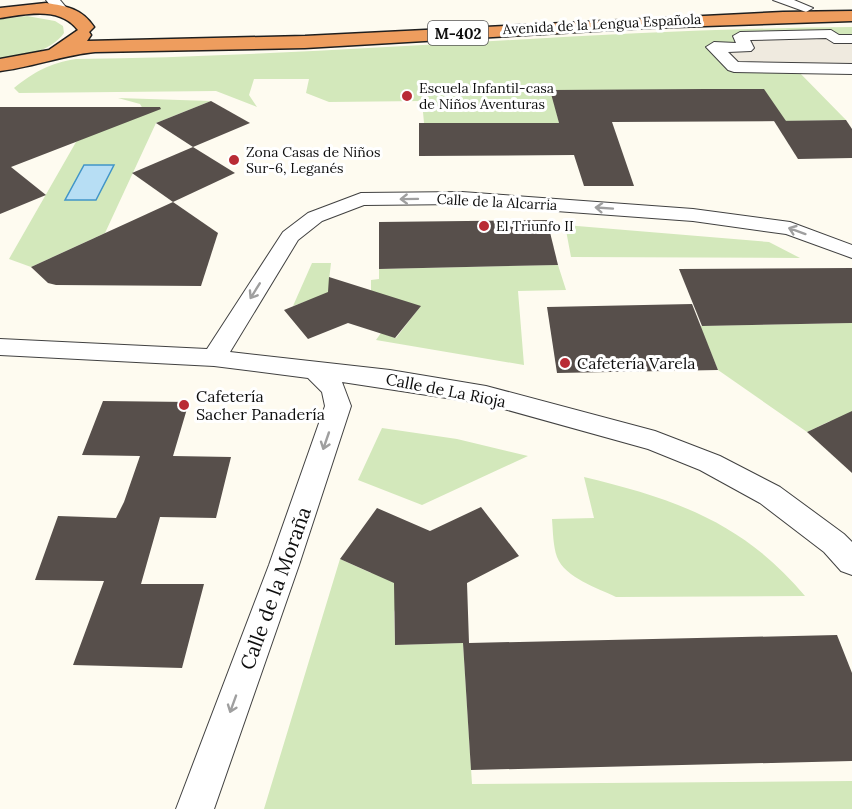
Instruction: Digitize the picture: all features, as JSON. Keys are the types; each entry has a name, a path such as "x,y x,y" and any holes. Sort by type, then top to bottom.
{"highway":[{"name":"M-402","path":"16,9 58,6 82,22 85,27"},
{"name":"Avenida de la Lengua Española","path":"85,27 116,33 232,34 359,29 594,14 852,8"},
{"name":"Avenida de la Lengua Española","path":"65,49 105,44 313,41 672,20 852,16"},
{"path":"65,49 79,39 85,27"},
{"name":"M-402","path":"6,66 65,49"}],"street":[{"path":"780,0 806,8"},
{"path":"852,39 834,39 831,34 740,36 746,48 714,47 734,68 852,69"},
{"name":"Calle de la Alcarria","path":"214,358 290,236 315,218 361,199 462,198 693,215 790,228 852,252"},
{"name":"Calle de La Rioja","path":"0,347 214,358 390,379 486,395 655,441 710,463 770,495 834,543 852,562"},
{"name":"Calle de la Moraña","path":"195,809 284,565 338,406 334,388 316,371"}],"green space":[{"path":"27,16 55,21 63,26 64,33 44,49 0,58 0,19"},
{"path":"852,27 852,39 795,68 846,120 785,121 551,90 559,123 424,123 422,101 329,102 306,93 309,79 254,79 249,95 257,107 216,91 19,93 14,88 43,69 76,59 270,53 658,32"},
{"path":"118,98 211,101 156,123 105,233 31,267 9,259 76,142 143,109 140,104"},
{"path":"565,225 769,242 800,258 571,257"},
{"path":"312,263 331,263 329,280 336,296 313,305 307,301 293,306"},
{"path":"558,265 566,290 518,291 524,365 376,340 381,333 396,338 420,307 371,296 371,280 379,279 379,269"},
{"path":"852,323 852,411 839,429 830,421 807,432 718,370 700,326"},
{"path":"382,428 457,439 528,456 422,505 358,480"},
{"path":"584,477 648,494 705,517 757,549 805,596 616,597 583,582 567,571 557,557 552,519 594,518"},
{"path":"340,559 371,573 376,566 406,580 394,612 395,645 463,643 472,784 852,781 852,809 264,809"}],"shaded area":[{"path":"831,34 852,39 852,69 734,67 714,47 745,48 740,36"}],"water":[{"path":"84,165 114,165 96,200 65,200"}],"building":[{"path":"764,89 786,121 612,122 634,186 584,186 574,155 419,156 419,123 559,123 550,90"},
{"path":"211,101 250,123 193,147 156,123"},
{"path":"0,107 160,107 161,109 11,167 46,195 0,214"},
{"path":"846,120 852,129 852,158 798,159 774,121"},
{"path":"193,147 235,173 173,202 132,173"},
{"path":"173,202 218,233 201,286 56,285 48,283 31,267"},
{"path":"547,220 558,265 379,269 379,222"},
{"path":"852,268 852,323 702,326 679,269"},
{"path":"329,277 421,306 395,338 348,323 308,339 284,310 328,292"},
{"path":"692,304 718,370 557,373 547,307"},
{"path":"103,401 189,402 173,456 231,457 216,518 160,517 141,584 204,584 182,668 73,665 104,581 35,580 58,516 116,518 124,502 140,456 82,455"},
{"path":"852,411 852,473 807,432"},
{"path":"481,507 519,556 467,583 469,643 837,635 852,673 852,761 471,770 463,643 395,645 394,583 340,559 377,508 430,531"}],"place":[{"name":"Escuela Infantil-casa de Niños Aventuras","path":"407,96"},
{"name":"Zona Casas de Niños Sur-6, Leganés","path":"234,160"},
{"name":"El Triunfo II","path":"484,226"},
{"name":"Cafetería Varela","path":"565,363"},
{"name":"Cafetería Sacher Panadería","path":"184,405"}]}
